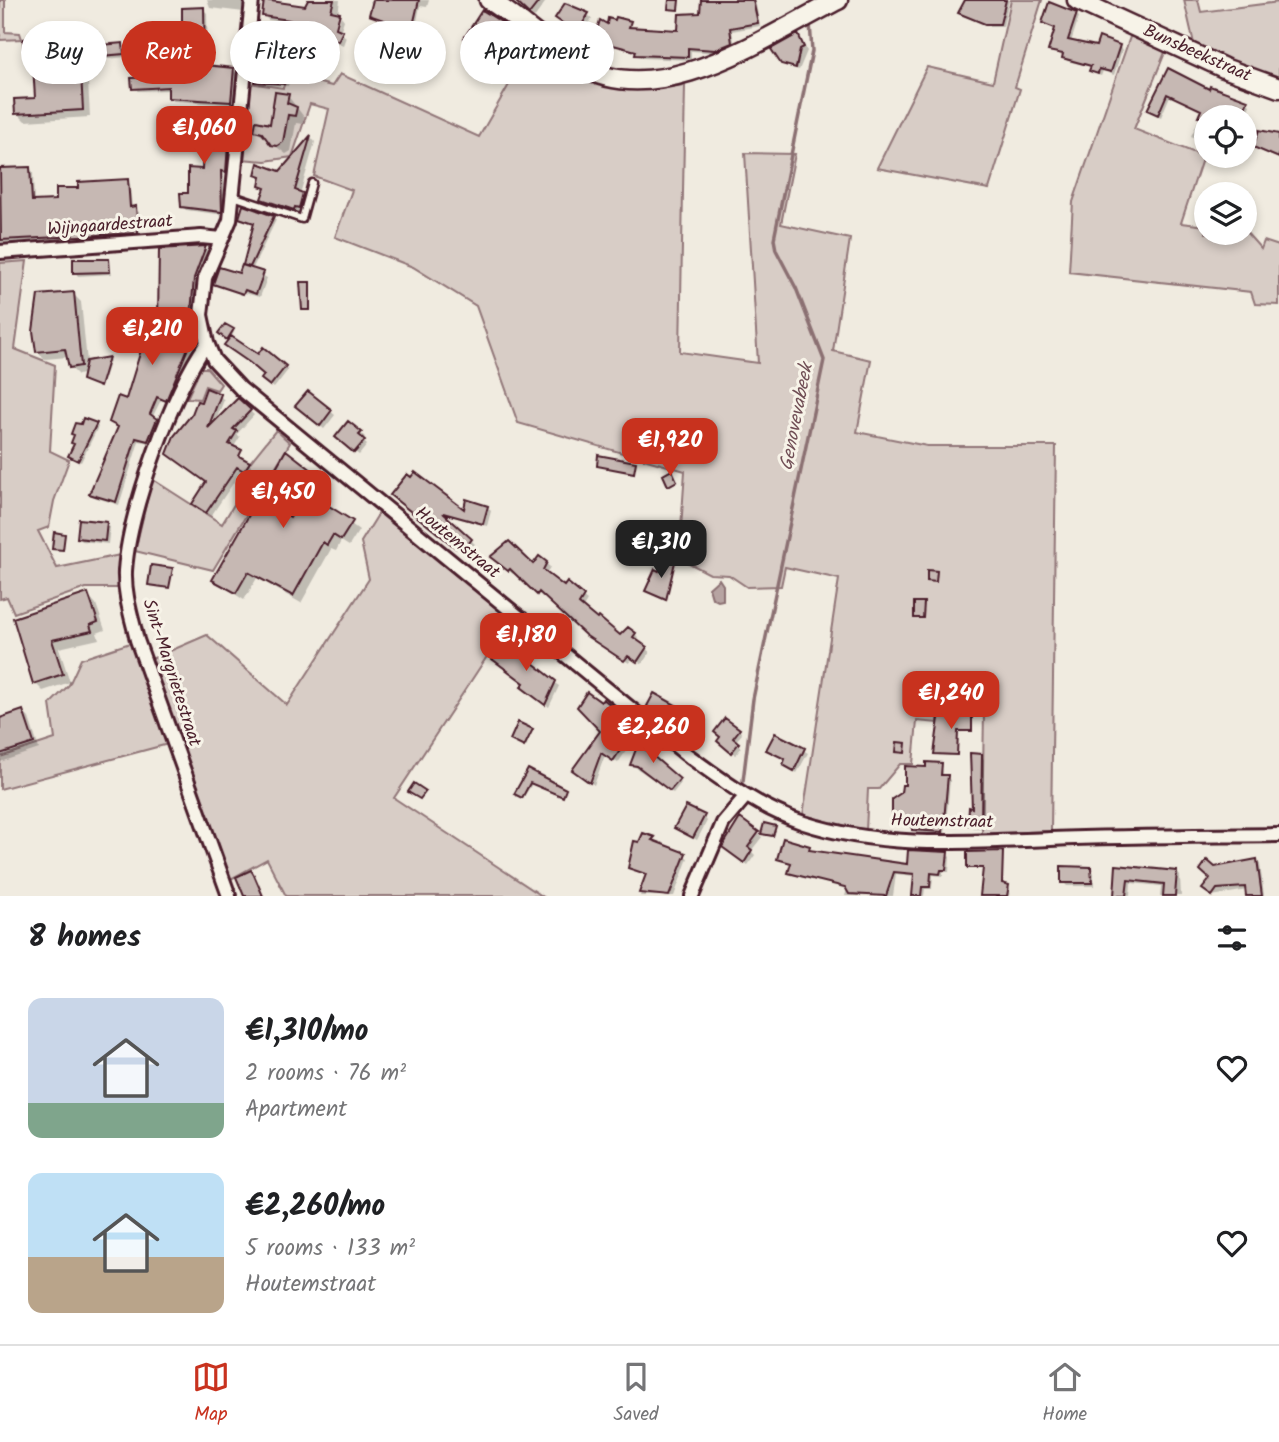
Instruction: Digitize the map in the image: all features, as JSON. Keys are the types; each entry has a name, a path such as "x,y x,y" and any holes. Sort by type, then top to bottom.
{"street":[{"name":"Houtemstraat","path":"252,0 230,220 205,278 202,299 201,315 207,343 225,375 686,754 745,797 812,825 884,839 984,841 1279,835"},
{"path":"489,0 516,16 581,67 608,77 639,81 671,77 699,69 838,0"},
{"name":"Bunsbeekstraat","path":"1077,0 1224,68 1279,88"},
{"name":"Wijngaardestraat","path":"0,252 201,237 222,239"},
{"name":"Sint-Margrietestraat","path":"207,343 192,364 143,486 130,538 125,573 128,603 137,640 229,896"},
{"path":"692,896 723,823 745,797"}],"lane":[{"path":"233,196 302,219 312,183"}],"shaded area":[{"path":"0,0 5,0 5,32 20,33 21,39 0,40"},
{"path":"1011,0 1042,0 1015,87 1020,89 989,189 877,168 927,67 993,82"},
{"path":"1184,0 1198,0 1201,12 1279,2 1279,81 1195,48"},
{"path":"1131,34 1166,50 1134,129 1194,152 1194,168 1199,168 1181,223 1194,225 1194,245 1257,244 1261,249 1264,241 1279,246 1279,305 1255,304 1251,292 1069,272 1073,202"},
{"path":"340,74 354,80 354,84 362,84 479,137 509,84 607,84 639,88 685,85 680,352 758,363 745,153 795,154 781,224 850,239 833,351 871,360 857,432 927,446 1056,446 1051,831 982,834 984,711 939,710 938,723 917,721 913,764 900,764 879,789 868,789 866,831 803,815 839,579 785,567 781,586 747,587 729,575 710,574 679,558 685,471 518,423 476,306 413,267 335,237 352,190 314,176 329,109 310,104 292,157 265,161 242,159 249,84 283,88 285,84 332,86 340,84"},
{"path":"27,261 15,349 55,365 50,451 69,460 54,501 49,527 38,531 57,568 120,555 119,588 86,588 14,613 7,597 0,599 0,263"},
{"path":"201,368 207,368 221,384 217,390 205,386 200,399 187,398"},
{"path":"276,430 290,443 213,570 135,551 152,479 222,524 251,477 243,471"},
{"path":"379,513 511,620 394,798 542,896 286,896 267,859 229,880 149,660 207,635 287,705 369,579 361,542"},
{"path":"719,579 723,585 723,600 718,601 712,598 709,588"},
{"path":"130,643 168,744 0,789 0,757 55,739 50,704 69,685 81,659"}],"building":[{"path":"264,0 305,6 308,0 334,0 331,11 340,13 338,21 291,21 262,16"},
{"path":"373,0 419,0 414,21 386,21 369,15"},
{"path":"514,0 540,0 529,14"},
{"path":"669,0 679,0 678,10 668,9"},
{"path":"701,0 753,0 758,23 730,28 732,43 715,50 688,48 688,57 635,55 636,51 614,45 614,21 608,21 608,18 615,20 616,17 631,21 629,27 678,30 679,14 700,13"},
{"path":"965,0 1006,0 1000,24 985,24 958,13"},
{"path":"1049,2 1077,13 1068,40 1096,46 1099,37 1120,45 1111,72 1099,69 1098,74 1089,71 1091,66 1062,58 1063,54 1048,51 1055,28 1042,23"},
{"path":"565,3 589,13 584,21 559,21 555,18"},
{"path":"204,7 204,21 182,21 182,8"},
{"path":"482,10 500,21 475,21"},
{"path":"798,34 804,47 800,49 796,68 781,64 771,49"},
{"path":"121,43 121,54 107,56 107,44"},
{"path":"216,66 230,68 230,84 233,84 231,102 168,98 168,87 132,89 132,84 216,84"},
{"path":"1168,68 1209,89 1210,86 1248,100 1246,105 1194,107 1167,94 1158,115 1147,110"},
{"path":"34,84 82,84 83,110 15,114 14,99 35,98"},
{"path":"275,92 289,94 287,103 297,107 295,116 288,115 283,142 277,146 271,145 262,133 254,131 256,121 270,124"},
{"path":"201,121 202,129 229,131 226,172 221,171 222,212 181,207 180,193 188,193 188,168 202,169 203,146 166,146 166,136 182,136 182,122"},
{"path":"1259,130 1279,134 1279,158 1257,149"},
{"path":"311,135 295,190 303,193 299,208 295,207 294,210 261,199 265,188 259,186 261,177 255,175 258,163 280,171"},
{"path":"30,167 32,201 56,200 56,188 78,188 78,182 128,179 130,207 136,206 138,233 1,240 0,168"},
{"path":"243,205 274,216 250,267 243,265 254,223 239,218"},
{"path":"206,246 194,278 188,348 166,401 157,397 150,414 157,419 148,441 136,438 116,502 89,494 118,427 109,422 118,396 126,399 141,350 150,351 152,344 164,349 164,322 158,321 159,249"},
{"path":"73,259 109,259 110,272 73,273"},
{"path":"242,265 264,272 256,294 245,290 243,294 213,284 219,267 239,273"},
{"path":"300,282 310,282 310,310 302,310"},
{"path":"74,292 81,366 69,368 65,349 36,352 33,331 38,295"},
{"path":"225,324 234,329 227,340 218,333"},
{"path":"231,336 258,354 263,347 286,366 270,386 261,379 264,375 224,345"},
{"path":"109,357 100,387 82,380 86,361"},
{"path":"206,388 221,394 208,428 238,398 251,410 233,429 237,431 229,444 242,450 239,456 250,462 244,471 237,467 206,513 192,504 206,482 167,454 174,436 192,414 197,401 201,402"},
{"path":"308,391 332,410 320,426 295,406"},
{"path":"83,418 97,423 78,461 68,456 74,444 71,443 74,435 71,434 75,423 81,424"},
{"path":"348,421 362,432 359,435 365,440 354,453 335,437"},
{"path":"286,450 326,481 318,492 324,497 321,501 353,521 341,540 333,535 327,545 323,542 293,596 248,572 236,593 212,580","holes":["288,473 308,489 290,517 269,505"]},
{"path":"598,455 636,462 634,473 597,466"},
{"path":"672,470 677,481 668,486 663,475"},
{"path":"415,472 464,509 466,499 488,506 483,524 443,513 472,539 464,549 459,544 456,548 390,495 407,474 411,477"},
{"path":"79,519 107,522 105,541 77,538"},
{"path":"54,532 65,534 63,550 52,549"},
{"path":"509,541 533,564 539,556 547,562 543,570 564,586 567,582 584,596 579,604 597,619 599,617 620,635 628,627 636,633 633,637 647,647 637,662 628,656 624,661 585,635 539,592 537,595 510,569 508,571 490,557"},
{"path":"664,557 675,562 666,600 645,591 655,569 659,571"},
{"path":"151,565 173,568 169,588 148,585"},
{"path":"927,570 937,571 936,582 927,581"},
{"path":"88,593 98,622 90,625 92,631 52,640 63,674 33,684 13,618"},
{"path":"914,602 924,602 923,618 914,618"},
{"path":"506,642 556,681 545,705 521,687 524,683 492,659"},
{"path":"587,692 601,702 603,699 637,725 613,761 601,753 590,783 572,770 600,731 577,707"},
{"path":"654,693 683,709 691,718 675,734 647,706"},
{"path":"23,710 34,743 0,754 0,718"},
{"path":"940,711 972,712 972,731 958,731 957,755 934,754"},
{"path":"725,718 740,729 733,738 739,743 731,753 717,741 720,737 714,732"},
{"path":"518,722 533,729 524,747 510,740"},
{"path":"643,731 651,738 646,750 680,779 670,791 637,766 630,765"},
{"path":"775,733 805,748 794,771 783,765 785,759 766,750"},
{"path":"897,742 906,743 905,753 896,752"},
{"path":"970,753 982,754 981,825 968,825 969,807 972,808"},
{"path":"926,762 942,763 941,775 948,775 943,832 912,830 912,822 892,821 892,799 901,793 902,785 905,785 905,766 926,767"},
{"path":"528,769 566,789 563,797 530,783 522,798 514,794"},
{"path":"414,783 426,791 420,799 408,792"},
{"path":"686,806 705,815 693,838 674,828"},
{"path":"740,818 759,832 748,847 752,850 744,863 722,847"},
{"path":"764,823 776,826 773,836 761,834"},
{"path":"643,833 655,837 652,840 686,853 669,896 639,893 646,874 628,868 634,841 639,842"},
{"path":"783,838 810,846 809,850 907,864 908,850 948,852 946,870 941,870 940,874 931,873 930,887 922,887 921,896 912,896 914,874 894,872 886,896 849,894 845,887 788,873 791,863 777,859"},
{"path":"1003,851 1002,883 1009,885 1007,896 980,896 983,868 967,868 967,852"},
{"path":"1257,859 1262,896 1246,896 1245,887 1217,889 1212,896 1202,889 1210,879 1200,870 1207,860 1215,867"},
{"path":"1116,865 1177,871 1175,896 1163,896 1164,884 1128,880 1126,896 1114,896"},
{"path":"1061,866 1091,867 1092,883 1061,883"},
{"path":"251,870 263,896 244,896 236,877"}],"waterway":[{"name":"Genovevabeek","path":"743,781 753,699 824,360 796,288 776,250 774,239 812,51 810,23"}]}
